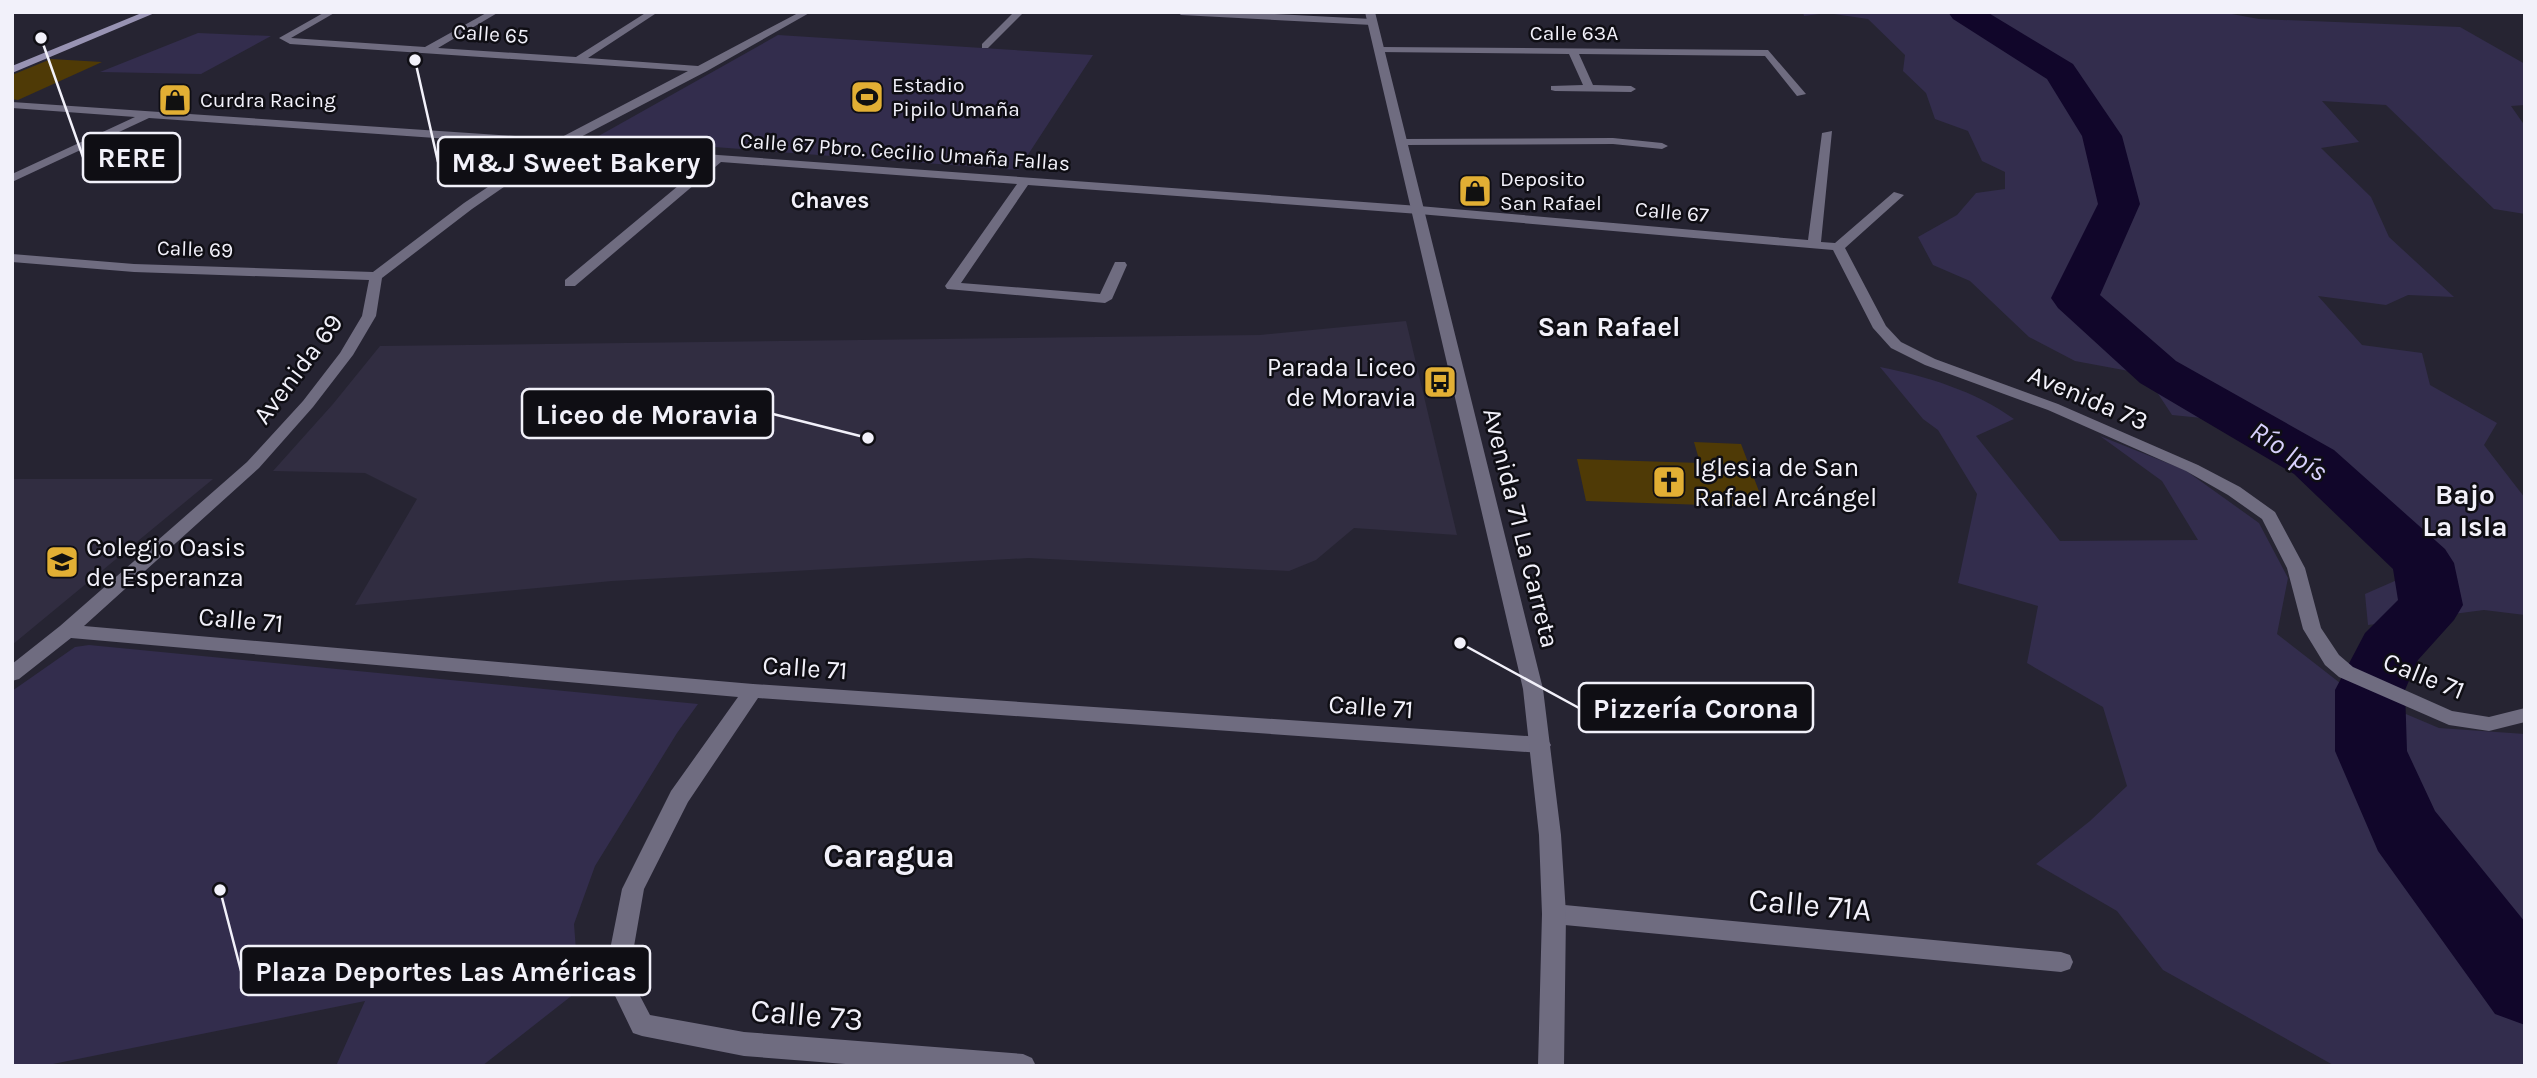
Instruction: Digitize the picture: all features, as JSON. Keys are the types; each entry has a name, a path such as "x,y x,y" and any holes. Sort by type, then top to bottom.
{"main road":[{"path":"12,70 153,12"}],"street":[{"name":"Calle 65","path":"332,12 284,38 290,41 703,69"},
{"path":"429,49 495,12"},
{"path":"580,59 654,12"},
{"path":"376,276 468,205 560,143 807,12"},
{"path":"985,46 1020,12"},
{"path":"1181,12 1371,17"},
{"name":"Avenida 71 La Carreta","path":"1371,17 1404,142 1533,688 1541,746 1554,914 1551,1066"},
{"name":"Calle 63A","path":"1381,51 1768,53 1801,93"},
{"path":"1573,52 1588,88"},
{"path":"1555,88 1632,89"},
{"name":"Calle 67 Pbro. Cecilio Umaña Fallas","path":"12,105 560,143 719,158 1419,210"},
{"path":"12,178 146,115"},
{"path":"1814,243 1828,133"},
{"path":"1404,142 1613,141 1661,146"},
{"path":"570,283 719,158"},
{"path":"1025,181 953,286 1105,299 1120,265"},
{"path":"1838,247 1898,195"},
{"name":"Calle 67","path":"1419,210 1838,247"},
{"name":"Avenida 73","path":"1838,247 1880,328 1896,345 1930,362 2053,407 2192,468 2234,491 2269,516 2296,568 2312,629 2332,660 2346,672"},
{"name":"Calle 69","path":"12,258 134,268 376,276"},
{"name":"Avenida 69","path":"12,674 67,631 253,465 308,404 346,355 369,316 376,276"},
{"name":"Calle 71","path":"67,631 752,691 1541,746"},
{"name":"Calle 71","path":"2346,672 2449,718 2489,724 2525,715"},
{"name":"Calle 73","path":"752,691 679,797 633,889 617,975 642,1025 744,1044 1023,1066"},
{"name":"Calle 71A","path":"1554,914 2061,962"}],"shaded area":[{"path":"1803,12 2221,12 2259,19 2460,27 2525,64 2525,105 2511,106 2525,126 2525,214 2494,209 2386,105 2322,101 2359,142 2321,148 2371,197 2389,237 2454,297 2408,295 2386,305 2318,296 2362,345 2422,353 2430,385 2497,423 2484,445 2525,498 2525,615 2484,610 2368,625 2365,594 2413,573 2378,507 2202,418 2172,415 2145,374 2075,361 2029,337 1970,281 1933,265 1918,237 1957,215 1976,193 2005,189 2005,172 1982,161 1968,131 1935,119 1926,93 1903,71 1905,55 1868,19 1827,13 1804,16"},
{"path":"198,33 271,36 201,74 100,72"},
{"name":"Estadio Pipilo Umaña","path":"778,35 1093,55 1018,170 595,138"},
{"path":"1406,321 1457,535 1354,528 1316,560 1289,571 1029,558 612,581 355,605 417,499 365,473 273,471 380,346 1260,335"},
{"path":"1880,367 1950,386 1983,400 2014,419 1976,436 2060,541 2198,540 2162,481 2100,436 2185,470 2259,523 2288,578 2277,634 2349,690 2439,728 2525,734 2525,1066 2335,1066 2163,970 2117,911 2036,864 2090,821 2127,786 2103,707 2027,663 2038,606 1958,583 1977,494 1938,430 1923,419"},
{"name":"Colegio Oasis de Esperanza","path":"12,479 213,479 12,645"},
{"path":"89,645 698,704 677,733 595,866 574,924 579,990 482,1066 336,1066 365,1001 43,1066 12,1066 12,691 75,647"}],"building":[{"path":"51,59 102,62 18,100 12,99 12,75"},
{"name":"Iglesia de San Rafael Arcángel","path":"1694,442 1741,444 1765,507 1586,501 1577,459 1700,463"}],"waterway":[{"name":"Río Ipís","path":"1964,12 2060,72 2102,136 2119,204 2075,298 2158,372 2314,462 2423,563 2431,605 2389,649 2370,690 2371,751 2405,829 2525,987"}],"place":[{"name":"RERE","path":"41,38"},
{"name":"M&J Sweet Bakery","path":"415,60"},
{"name":"Estadio Pipilo Umaña","path":"867,97"},
{"name":"Curdra Racing","path":"175,100"},
{"name":"Deposito San Rafael","path":"1475,191"},
{"name":"Parada Liceo de Moravia","path":"1440,382"},
{"name":"Liceo de Moravia","path":"868,438"},
{"name":"Iglesia de San Rafael Arcángel","path":"1669,482"},
{"name":"Colegio Oasis de Esperanza","path":"62,562"},
{"name":"Pizzería Corona","path":"1460,643"},
{"name":"Plaza Deportes Las Américas","path":"220,890"}],"district":[{"name":"Chaves","path":"830,200"},
{"name":"San Rafael","path":"1609,326"},
{"name":"Bajo La Isla","path":"2465,510"},
{"name":"Caragua","path":"889,856"}]}
